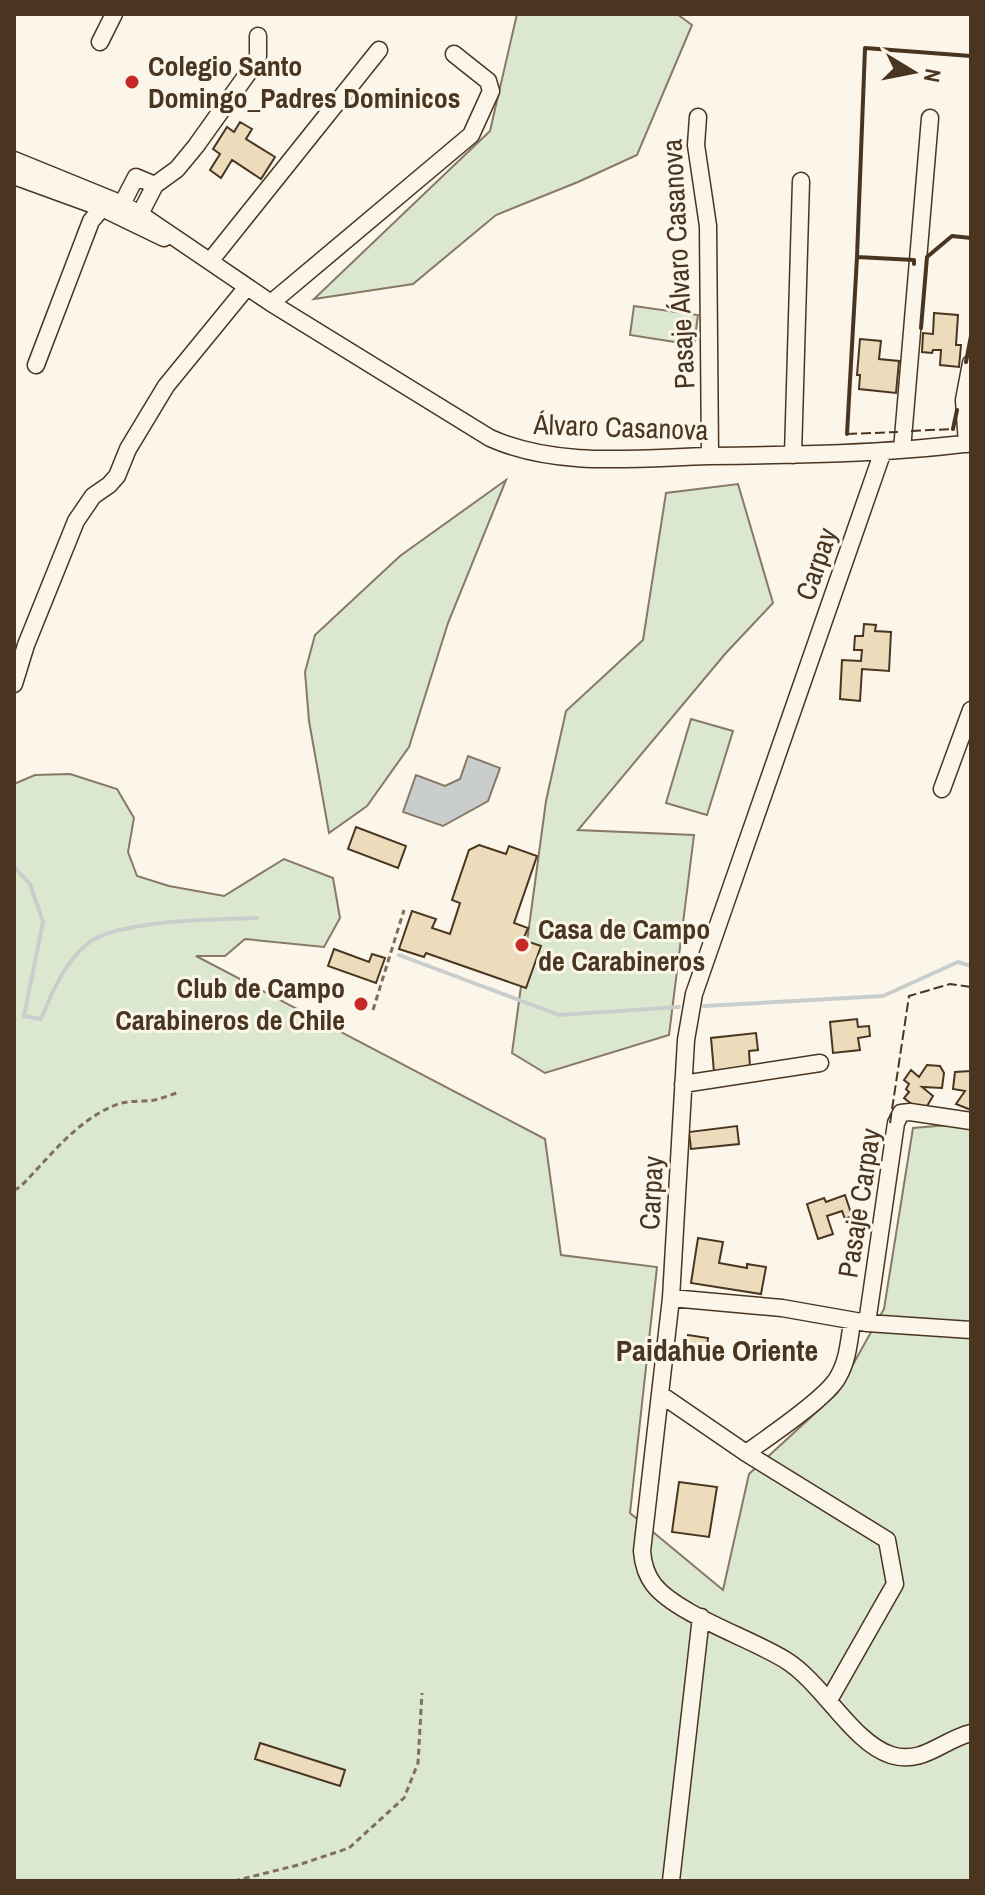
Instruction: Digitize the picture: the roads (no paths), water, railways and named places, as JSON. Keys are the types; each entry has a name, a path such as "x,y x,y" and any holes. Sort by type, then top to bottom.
{"street":[{"path":"100,42 114,14"},
{"path":"140,214 155,185 177,169 251,69 258,56 258,36"},
{"path":"211,260 379,50"},
{"path":"271,303 471,135 491,91 488,81 454,54"},
{"name":"Pasaje Álvaro Casanova","path":"698,117 696,145 708,226 710,456"},
{"path":"902,450 930,118"},
{"name":"Álvaro Casanova","path":"15,167 155,236 185,243"},
{"name":"Álvaro Casanova","path":"15,167 122,204 140,214 271,303 490,438 512,448 580,457 710,456 883,451 969,444"},
{"path":"36,365 91,221 102,208 122,204 136,177 155,185"},
{"path":"793,455 801,181"},
{"path":"14,684 76,521 93,496 117,476 128,449 166,386 247,287"},
{"path":"969,444 964,400 971,363"},
{"name":"Carpay","path":"883,451 694,994 686,1040 671,1298 643,1560 649,1577 660,1592 701,1617 786,1660 811,1680 873,1746 892,1755 923,1756 971,1733"},
{"path":"942,789 971,710"},
{"path":"683,1084 820,1063"},
{"name":"Pasaje Carpay","path":"746,1453 786,1425 837,1380 860,1323 896,1123 901,1113 971,1121"},
{"path":"671,1298 782,1308 860,1323 971,1330"},
{"path":"660,1394 746,1453 887,1540 895,1584 829,1700"},
{"path":"671,1881 701,1617"}],"waterway":[{"path":"14,867 30,884 43,922 24,1016 41,1019 67,966 82,948 106,934 171,922 257,918"},
{"path":"399,955 559,1015 679,1007"},
{"path":"704,1006 883,996 958,962 971,966"}],"place":[{"name":"Colegio Santo Domingo_Padres Dominicos","path":"132,82"},
{"name":"Casa de Campo de Carabineros","path":"522,945"},
{"name":"Club de Campo Carabineros de Chile","path":"361,1004"}],"district":[{"name":"Paidahue Oriente","path":"717,1351"}]}
